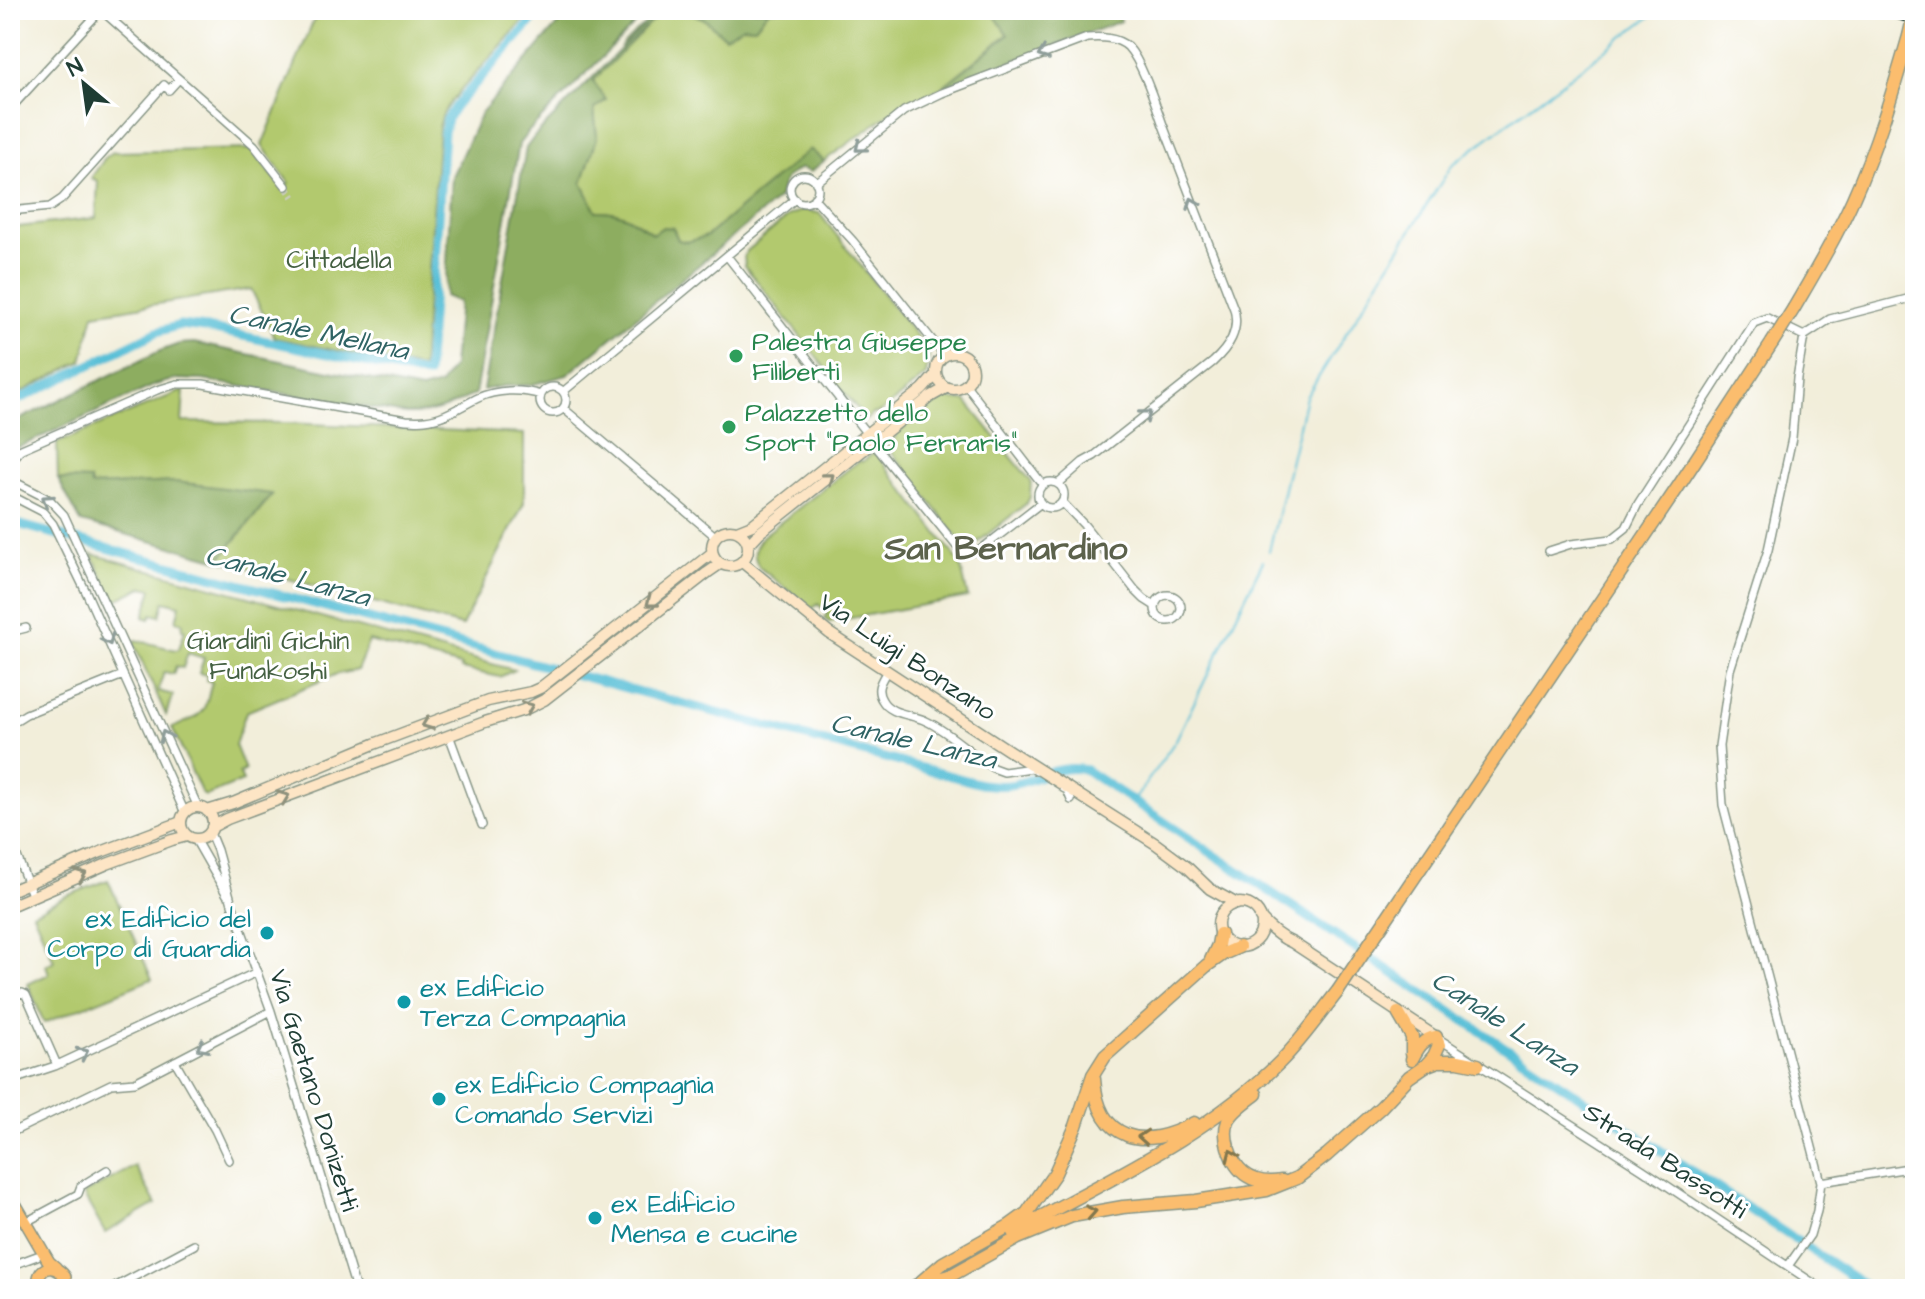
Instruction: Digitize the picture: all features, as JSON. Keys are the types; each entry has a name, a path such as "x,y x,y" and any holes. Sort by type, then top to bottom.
{"highway":[{"path":"913,1287 1177,1142 1214,1118 1252,1087 1300,1040 1338,991 1678,487 1794,308 1853,200 1880,131 1915,11"},
{"path":"1206,966 1214,956 1220,934"},
{"path":"913,1287 943,1263 1027,1213 1055,1173 1076,1126 1093,1075 1105,1056 1206,966 1239,947"},
{"path":"1398,1013 1412,1037 1409,1077"},
{"path":"1412,1059 1427,1038 1436,1037 1439,1045 1425,1066"},
{"path":"1093,1075 1095,1097 1110,1125 1125,1135 1146,1139 1167,1136 1192,1125 1300,1040"},
{"path":"1297,1178 1276,1182 1255,1181 1240,1172 1231,1160 1226,1140 1228,1121 1279,1074 1297,1052 1300,1040"},
{"path":"913,1287 950,1276 1018,1238 1072,1216 1267,1190 1297,1178 1327,1155 1381,1107 1409,1077 1425,1066 1438,1061 1478,1065"}],"main road":[{"path":"10,1195 49,1262 63,1274 64,1287"},
{"path":"33,1235 42,1271 39,1278 41,1289"},
{"path":"42,1271 56,1268"}],"street":[{"path":"10,109 101,10 254,145 286,186"},
{"path":"816,183 904,111 942,93 1087,38 1111,39 1128,47 1157,110 1236,317 1235,332 1230,345 1222,353 1058,484"},
{"path":"10,211 50,207 62,199 164,85 169,90 179,79"},
{"path":"806,175 816,183 818,191 814,198 803,202 795,199 791,187 798,177 806,175"},
{"path":"814,198 853,241 944,355"},
{"path":"564,391 795,199"},
{"path":"727,256 963,554 980,550 1041,503"},
{"path":"1788,1266 1810,1235 1821,1182 1723,805 1719,746 1730,670 1768,550 1792,438 1804,336 1830,319 1915,297"},
{"path":"1549,551 1571,544 1612,539 1626,528 1638,504 1754,323 1767,318 1804,336"},
{"path":"737,531 746,539 746,557 732,567 720,564 712,553 715,536 725,530 737,531 752,525 930,397 946,388 957,389 966,385 973,373 969,360 958,353 944,355 937,363 936,374 946,388"},
{"path":"748,545 870,438 936,374"},
{"path":"10,454 177,384 203,384 406,420 426,420 446,415 492,393 532,392 541,395"},
{"path":"966,385 1043,485"},
{"path":"549,387 564,391 567,400 556,413 547,411 541,404 541,395 549,387"},
{"path":"563,408 715,536"},
{"path":"20,450 10,470 11,484 50,500 64,515 202,809 212,818 211,830"},
{"path":"1051,482 1058,484 1064,494 1062,502 1052,507 1041,503 1038,496 1043,485 1051,482"},
{"path":"10,495 43,512 53,524 123,675 183,818 183,833 191,838"},
{"path":"1062,502 1135,590 1155,606"},
{"path":"10,891 183,818 193,808 233,803 374,744 495,699 531,692 552,680 712,553"},
{"name":"Via Luigi Bonzano","path":"742,562 829,633 1156,844 1210,889 1237,904"},
{"path":"10,906 143,850 206,837 227,819 534,705 720,564"},
{"path":"87,594 99,588"},
{"path":"10,632 26,628"},
{"path":"887,671 879,684 879,693 882,702 892,710 934,725 993,768 1004,772 1032,768 1067,790 1071,800"},
{"path":"10,724 26,714 123,675"},
{"path":"479,705 485,722"},
{"path":"449,735 482,825"},
{"path":"374,744 381,761"},
{"name":"Via Gaetano Donizetti","path":"211,830 232,904 271,1011 356,1289"},
{"path":"10,838 32,895"},
{"name":"Via Gaetano Donizetti","path":"191,838 232,904"},
{"name":"Via Luigi Bonzano","path":"1210,889 1222,913"},
{"path":"1254,942 1261,931 1260,918 1251,907 1231,905 1222,913 1218,926 1227,943 1244,947 1268,938 1283,938"},
{"name":"Strada Bassotti","path":"1260,918 1283,938 1822,1289"},
{"path":"10,1081 57,1065 257,972"},
{"path":"10,996 26,995 57,1065"},
{"path":"10,1133 111,1084 135,1082 271,1011"},
{"path":"175,1061 229,1160"},
{"path":"1821,1182 1915,1167"},
{"path":"26,1222 78,1194 81,1186 107,1170"},
{"path":"111,1289 194,1245"},
{"path":"10,1266 37,1256"}],"green space":[{"name":"Cittadella","path":"318,10 369,13 371,10 533,10 443,114 439,127 422,368 275,338 251,289 94,314 82,361 10,398 10,228 96,218 98,181 91,178 113,152 251,149 283,188 289,183 262,145"},
{"path":"570,10 649,10 519,144 475,394 442,409 406,414 203,380 176,379 155,385 17,448 10,424 179,344 194,343 421,390 440,385 453,366 459,302 445,296 452,176 481,113"},
{"path":"659,10 680,10 661,12 593,81 606,100 594,109 597,138 582,183 596,211 620,214 653,234 663,227 673,228 678,240 686,242 707,236 810,149 824,161 810,172 801,168 788,177 779,198 567,375 530,385 483,390 526,148"},
{"path":"680,10 703,18 725,37 743,26 755,27 769,10 991,10 1008,34 941,88 900,106 824,161 810,150 775,179 770,196 751,218 718,227 707,237 686,242 678,240 673,228 663,227 653,234 620,214 596,211 582,183 597,138 594,109 606,100 593,81 616,57 624,43 644,25 661,12"},
{"path":"680,10 769,10 755,27 743,26 725,37 703,18"},
{"path":"991,10 1114,10 1121,21 941,88 1008,35"},
{"path":"804,210 819,213 927,349 926,375 881,412 866,420 745,266 747,251 790,215"},
{"path":"184,390 182,422 287,423 524,434 524,503 462,626 219,560 272,495 176,482 91,486 90,480 58,479 57,443"},
{"path":"943,398 966,401 1031,481 1027,503 971,546 962,543 887,446 897,433"},
{"path":"875,452 960,563 968,597 829,622 824,618 828,614 818,604 812,609 759,567 755,558 756,547 763,536 860,460 862,462"},
{"path":"58,479 90,480 91,486 176,482 272,494 219,560 81,522"},
{"name":"Giardini Gichin Funakoshi","path":"92,554 514,670 500,677 461,669 461,666 369,641 357,670 337,674 246,712 235,745 245,770 239,773 243,781 206,796 202,794 172,728 196,717 204,708 212,682 206,680 207,675 199,673 204,658 188,653 183,668 176,666 173,674 164,672 158,691 173,695 166,715 133,642 136,640 179,649 185,630 182,629 183,623 176,621 180,605 164,601 160,616 152,614 150,619 144,617 152,589 143,587 114,601"},
{"path":"108,880 152,979 44,1023 28,984 49,974 46,965 54,961 33,913"},
{"path":"135,1166 156,1204 105,1233 83,1194"}],"waterway":[{"name":"Canale Mellana","path":"10,404 157,332 180,325 427,375 447,119 542,10"},
{"path":"1269,551 1306,397 1452,165 1651,16 1654,10"},
{"name":"Canale Lanza","path":"10,522 981,784 1011,785 1058,770 1086,770 1870,1289"},
{"path":"1133,802 1176,740 1263,561"}],"tunnel":[{"path":"286,186 293,197"}],"railway":[{"path":"1874,10 1915,23"}],"place":[{"name":"Palestra Giuseppe Filiberti","path":"736,356"},
{"name":"Palazzetto dello Sport \"Paolo Ferraris\"","path":"729,427"},
{"name":"ex Edificio del Corpo di Guardia","path":"267,933"},
{"name":"ex Edificio Terza Compagnia","path":"404,1002"},
{"name":"ex Edificio Compagnia Comando Servizi","path":"439,1099"},
{"name":"ex Edificio Mensa e cucine","path":"595,1218"}],"district":[{"name":"San Bernardino","path":"1006,547"}]}
